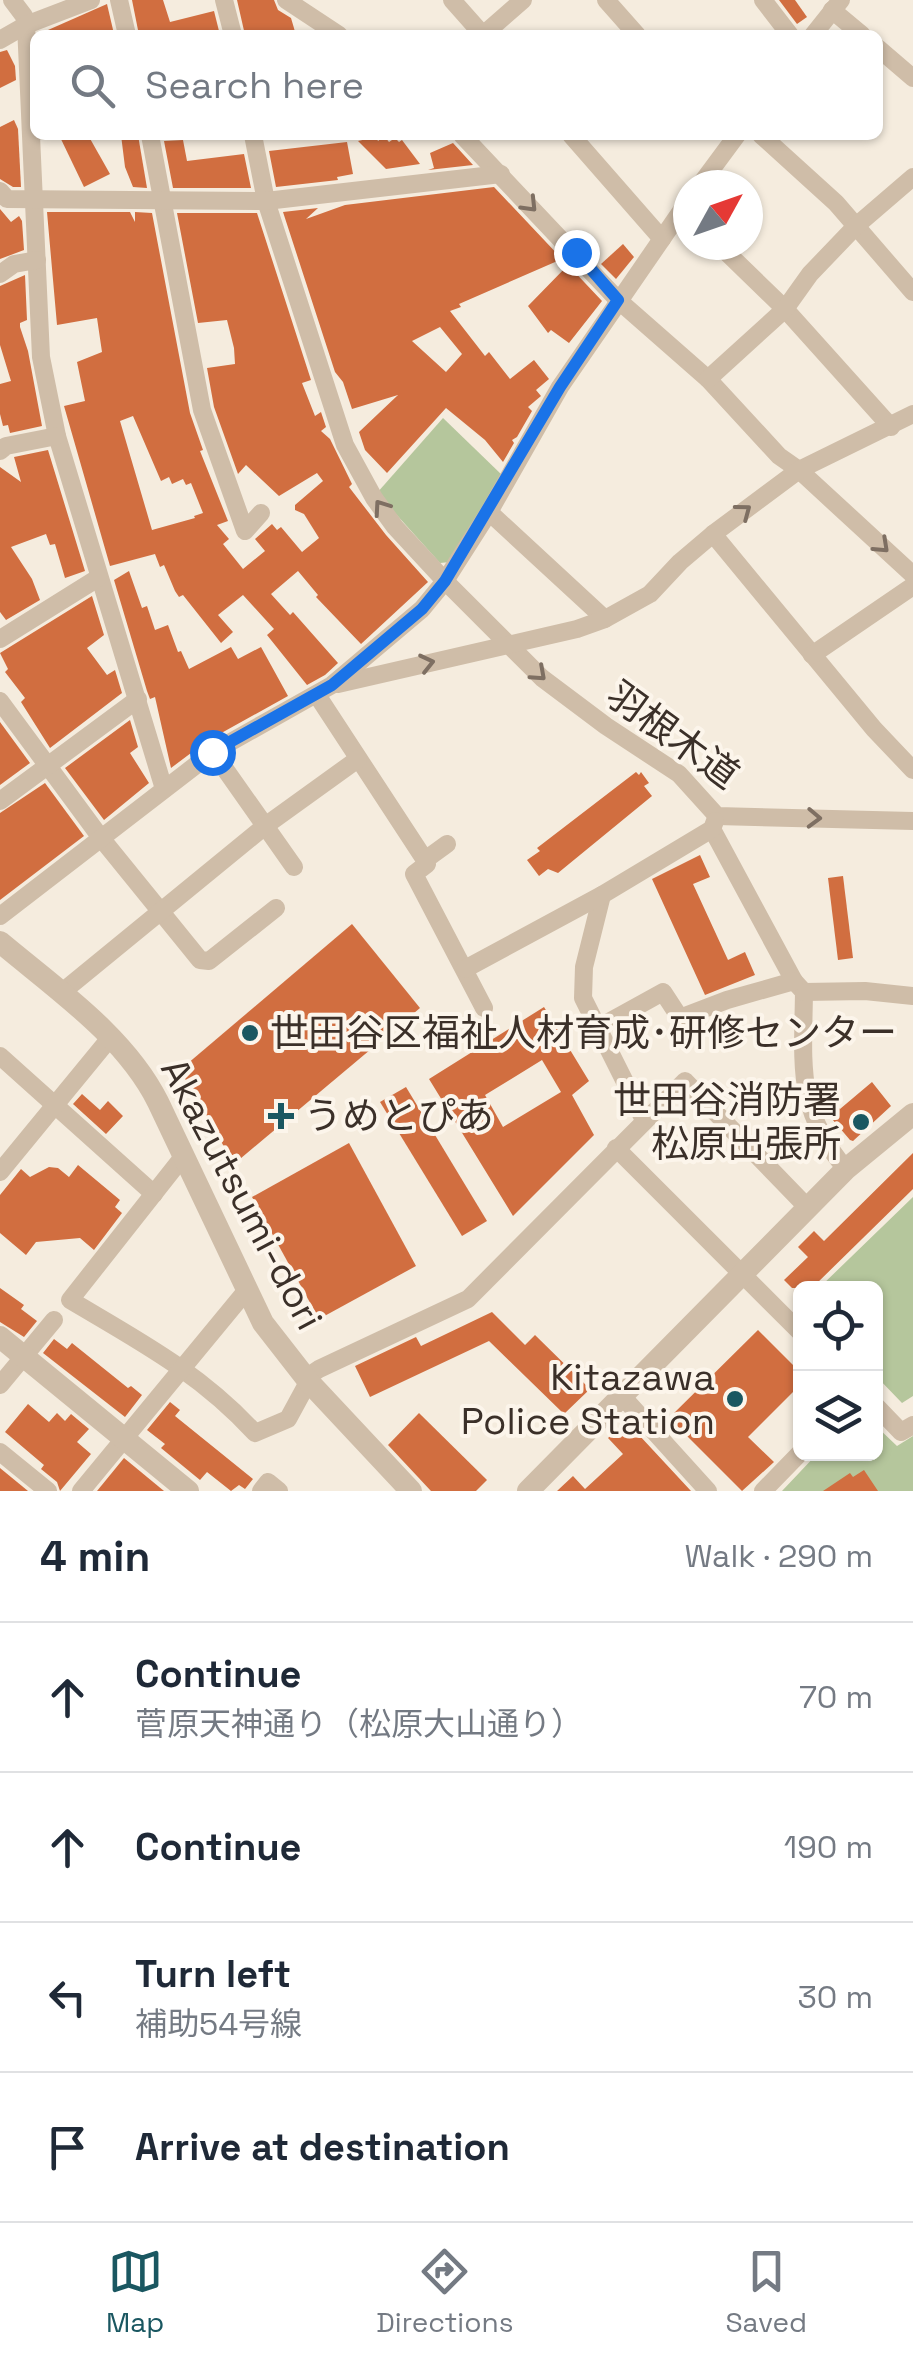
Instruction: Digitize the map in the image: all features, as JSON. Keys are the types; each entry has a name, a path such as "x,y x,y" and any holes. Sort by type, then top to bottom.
{"street":[{"path":"12,0 26,26 30,112"},
{"path":"0,40 91,0"},
{"path":"119,0 126,30"},
{"path":"224,0 233,30"},
{"path":"286,0 331,30"},
{"path":"452,0 479,30"},
{"path":"489,30 522,0"},
{"path":"606,0 633,30"},
{"path":"762,0 786,30"},
{"path":"817,30 837,5 858,30"},
{"path":"883,52 913,78"},
{"path":"31,140 41,357 56,436 164,789"},
{"path":"151,140 202,410 245,530 261,513"},
{"name":"羽根木道","path":"254,140 266,201 345,445 385,513 445,581 558,690 679,774 715,822 913,821"},
{"path":"467,140 618,300 708,379 779,456 913,575"},
{"path":"575,140 662,238"},
{"path":"710,170 730,140"},
{"path":"766,140 856,226 913,292"},
{"path":"0,191 7,199 266,201 501,174"},
{"path":"708,379 785,309 810,274 856,226 913,177"},
{"path":"0,916 212,752 325,690 422,609 445,581 489,512 560,387 673,224"},
{"path":"0,274 14,264 37,260"},
{"path":"325,690 606,619 650,594 713,534 798,470 905,424 734,260"},
{"path":"2,445 56,436"},
{"path":"489,512 606,619"},
{"path":"713,534 913,770"},
{"path":"0,640 98,578"},
{"path":"812,655 913,586"},
{"path":"325,690 358,759 425,860 427,864 414,874 484,1008"},
{"path":"0,801 138,699"},
{"path":"0,700 102,838 200,960 210,961 276,908"},
{"path":"212,752 294,867"},
{"path":"61,992 265,826 358,759"},
{"path":"465,969 602,895 715,822 799,986 812,1120 846,1169"},
{"path":"425,860 447,844"},
{"path":"602,895 584,967 583,998 644,1120"},
{"name":"Akazutsumi-dori","path":"0,942 110,1038 148,1083 246,1291 276,1341 411,1491"},
{"path":"598,1028 663,992 680,1018 727,1000 799,986 913,996"},
{"path":"0,1172 110,1038"},
{"path":"0,1056 154,1194"},
{"path":"182,1158 70,1300 184,1367 255,1432 288,1418 319,1369 468,1299 685,1082 808,1208"},
{"path":"540,1487 622,1396 846,1169 913,1114"},
{"path":"616,1148 793,1325"},
{"path":"81,1491 246,1291"},
{"path":"0,1385 54,1320"},
{"path":"0,1336 188,1491"},
{"path":"622,1396 708,1491"},
{"path":"883,1413 901,1432 913,1424"},
{"path":"0,1452 48,1491"},
{"path":"763,1491 793,1460"},
{"path":"261,1491 268,1482 279,1491"}],"green space":[{"path":"443,418 503,476 450,562 440,563 377,493"},
{"path":"913,1197 913,1396 902,1403 883,1383 883,1281 826,1281"},
{"path":"883,1433 897,1446 913,1436 913,1491 782,1491 810,1461 883,1461"}],"building":[{"path":"132,0 163,0 170,22 214,11 219,30 138,30"},
{"path":"237,0 274,0 278,10 291,18 295,30 244,30"},
{"path":"779,0 795,0 807,17 797,24"},
{"path":"107,4 113,30 48,30"},
{"path":"7,50 15,66 16,80 0,88 0,52"},
{"path":"14,120 18,129 21,187 0,179 0,127"},
{"path":"61,140 91,140 110,174 84,187"},
{"path":"122,140 139,140 147,188 133,187 125,167"},
{"path":"183,140 187,161 244,154 251,188 173,188 164,141"},
{"path":"402,140 420,164 386,169 358,141"},
{"path":"347,142 353,174 337,177 338,180 276,187 269,151"},
{"path":"453,143 473,165 428,170 434,168 430,153"},
{"path":"494,187 562,259 450,311 485,356 489,352 510,379 534,360 549,379 536,390 541,396 528,407 532,411 512,440 503,462 485,440 446,408 387,473 365,450 359,432 398,395 352,409 343,382 335,372 283,212 318,208 306,219 345,205","holes":["440,327 462,354 446,372 412,341"]},
{"path":"0,209 11,222 19,216 22,221 24,250 0,259"},
{"path":"47,212 130,212 135,222 135,212 152,213 190,413 203,450 200,451 228,521 217,525 229,539 223,544 243,569 265,551 255,539 272,524 277,530 281,527 302,552 319,538 295,505 323,481 317,473 279,496 246,465 238,474 214,407 207,368 235,364 234,348 227,320 198,323 177,213 257,213 311,380 302,383 315,416 321,412 326,427 321,431 330,439 352,484 349,487 428,582 361,644 316,597 298,571 271,594 290,615 293,612 338,663 307,685 267,635 274,629 243,595 218,615 233,632 221,643 183,595 179,597 155,554 110,566 64,406 85,401 77,362 102,352 97,318 57,325","holes":["133,416 161,481 169,477 172,484 183,479 186,485 191,483 203,513 152,530 120,421"]},
{"path":"623,244 634,257 616,279 601,264"},
{"path":"568,265 602,301 569,343 551,330 548,333 528,306"},
{"path":"25,275 27,320 20,327 42,426 10,433 0,414 0,384 11,381 0,345 0,286"},
{"path":"48,450 85,571 65,578 55,544 50,545 46,534 11,547 32,579 40,600 6,620 0,612 0,467 21,482 14,457"},
{"path":"129,571 142,608 147,606 155,630 168,625 189,669 231,647 238,659 261,647 288,696 207,741 171,768 155,697 150,699 147,691 114,580"},
{"path":"92,596 104,635 87,648 107,675 115,670 122,693 50,748 21,702 25,698 5,672 8,669 0,653"},
{"path":"130,720 138,747 130,753 149,783 104,820 65,768"},
{"path":"0,722 30,763 0,785"},
{"path":"641,772 649,783 644,786 652,796 558,873 548,869 539,876 527,860 540,851 537,848"},
{"path":"45,783 84,836 0,900 0,813"},
{"path":"700,855 710,877 693,884 728,960 745,952 755,975 705,995 652,879"},
{"path":"843,876 853,958 838,960 828,878"},
{"path":"352,924 420,1008 234,1164 180,1070"},
{"path":"544,1007 589,1081 572,1095 594,1135 513,1216 429,1079","holes":["542,1060 561,1092 503,1127 485,1095"]},
{"path":"872,1082 891,1106 850,1140 827,1113 836,1105 840,1109"},
{"path":"406,1087 487,1221 462,1236 380,1102"},
{"path":"82,1094 100,1110 108,1101 123,1116 106,1134 73,1104"},
{"path":"349,1143 416,1266 319,1319 252,1197"},
{"path":"913,1153 913,1189 819,1281 793,1281 792,1288 784,1280 808,1257 798,1247 814,1231 824,1241"},
{"path":"78,1165 120,1200 115,1207 122,1213 94,1250 80,1238 36,1242 26,1255 0,1233 0,1195 21,1169 30,1177 49,1167 58,1168 69,1177"},
{"path":"0,1288 24,1305 21,1309 37,1321 24,1337 0,1322"},
{"path":"492,1312 525,1345 535,1335 590,1389 564,1414 489,1341 370,1397 355,1366 416,1337 421,1346"},
{"path":"758,1330 793,1365 793,1392 748,1437 774,1462 742,1491 669,1418"},
{"path":"54,1339 67,1349 72,1343 142,1395 125,1417 43,1353"},
{"path":"170,1402 180,1410 175,1416 253,1479 245,1489 239,1485 231,1491 207,1472 200,1480 161,1448 165,1444 147,1430"},
{"path":"28,1404 49,1422 57,1413 65,1421 71,1414 89,1429 77,1442 91,1454 60,1491 57,1482 41,1469 44,1465 5,1432"},
{"path":"419,1413 487,1480 476,1491 431,1491 388,1445"},
{"path":"626,1421 691,1491 557,1491 573,1476 585,1489 623,1454 608,1438"},
{"path":"124,1458 164,1491 97,1491"},
{"path":"0,1468 28,1491 0,1491"},
{"path":"864,1470 878,1491 823,1491 850,1473 853,1477"}],"place":[{"name":"世田谷区福祉人材育成･研修センター","path":"250,1033"},
{"name":"うめとぴあ","path":"281,1116"},
{"name":"世田谷消防署 松原出張所","path":"861,1122"},
{"name":"Kitazawa Police Station","path":"735,1399"}],"route":[{"path":"212,752 332,685 422,609 445,581 560,387 618,300 576,252"}]}
